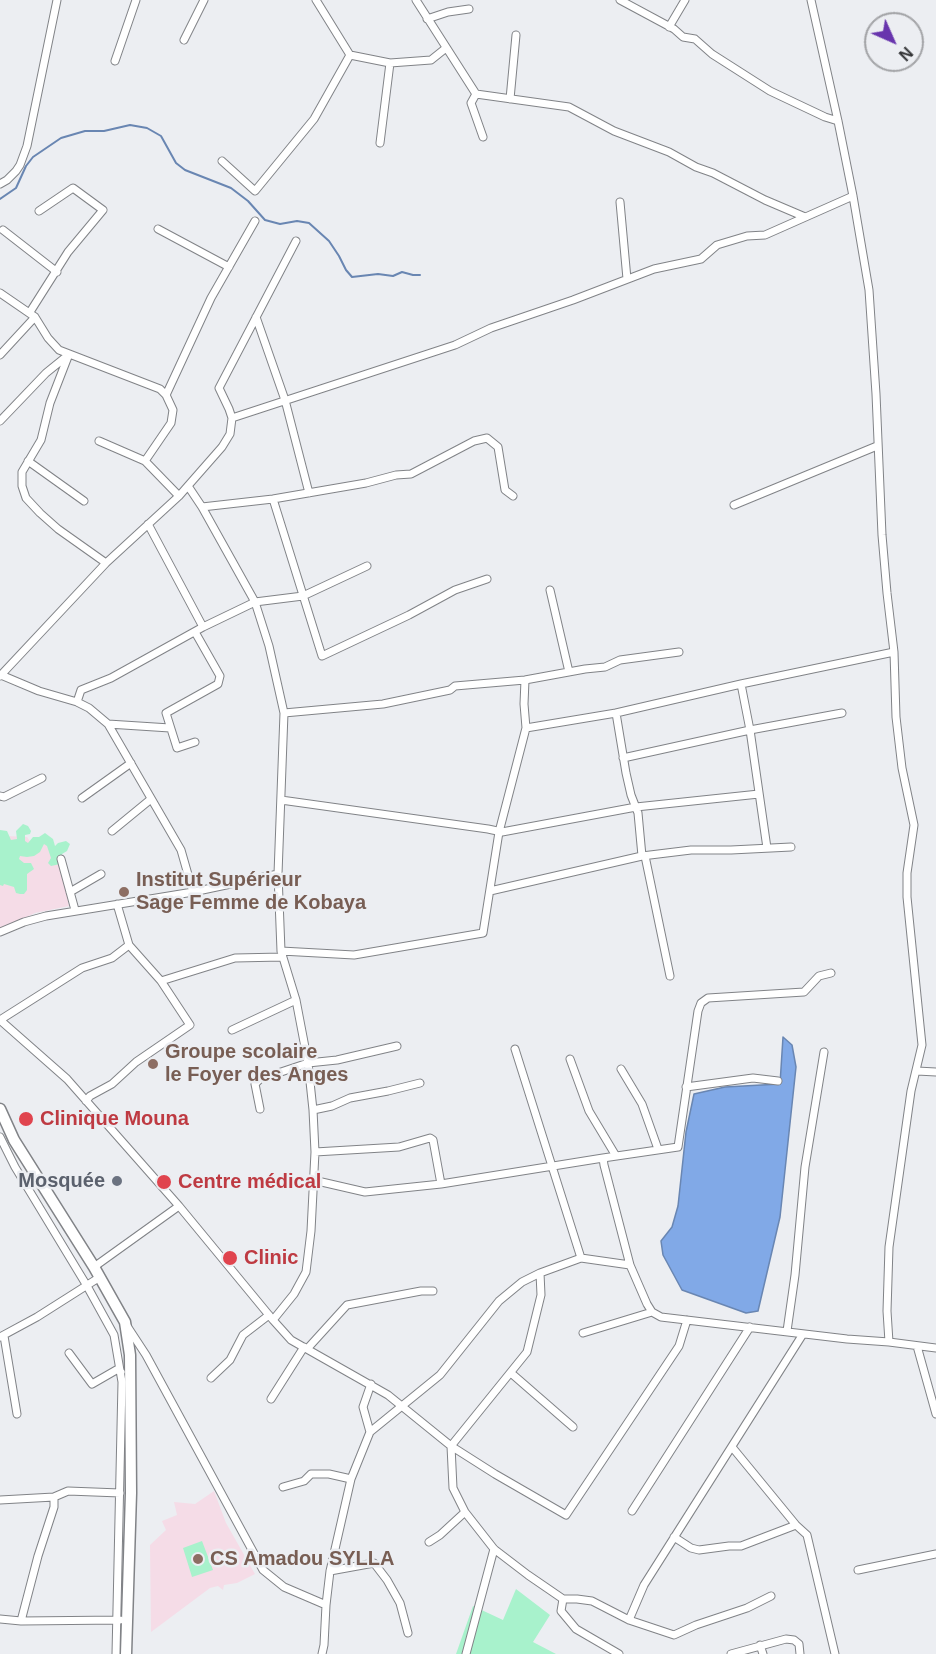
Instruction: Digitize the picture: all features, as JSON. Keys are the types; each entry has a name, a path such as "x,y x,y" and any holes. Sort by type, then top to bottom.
{"main road":[{"path":"0,1109 14,1140 94,1267 125,1322 130,1356 126,1382 131,1493 123,1570 122,1619 126,1654"}],"street":[{"path":"0,184 16,171 27,146 57,0"},
{"path":"115,61 136,0"},
{"path":"183,40 204,0"},
{"path":"316,0 350,55 390,63 431,60 446,48"},
{"path":"416,0 476,94 569,107 614,131 669,152 765,200 805,217"},
{"path":"620,0 683,37 695,39 712,54 770,91 838,121"},
{"path":"669,27 685,0"},
{"path":"811,0 853,195 869,290 886,593 894,652 898,742 914,825 907,873 907,897 922,1045 911,1090 890,1247 887,1311 889,1342"},
{"path":"428,19 448,12 469,9"},
{"path":"510,99 516,35"},
{"path":"222,161 255,191 314,119 350,55"},
{"path":"380,143 390,63"},
{"path":"476,94 471,103 483,136"},
{"path":"0,354 32,314 68,252 103,210 73,188 39,211"},
{"path":"232,418 454,345 491,327 654,269 701,259 717,245 747,236 765,235 853,195"},
{"path":"620,202 627,279"},
{"path":"166,395 211,298 255,221"},
{"path":"158,229 229,267"},
{"path":"3,230 57,272"},
{"path":"193,892 181,850 108,724 89,708 77,702 0,676 106,563 179,496 222,447 230,434 232,418 219,388 296,241"},
{"path":"0,293 32,314 59,350 160,389 166,395 173,410 171,423 145,461"},
{"path":"256,317 285,400 309,493"},
{"path":"0,421 46,373 69,354"},
{"path":"69,354 50,403 41,440 22,472 22,486 26,498 58,529 106,563"},
{"path":"202,507 273,499 411,474 474,441 487,438 498,447 505,490 513,496"},
{"path":"99,441 145,461 179,496"},
{"path":"734,505 878,446"},
{"path":"28,461 84,501"},
{"path":"188,486 255,602 269,646 284,713 278,874 282,954 296,1000 308,1063 315,1152 311,1231 306,1272 294,1294 271,1318 243,1335 230,1360 211,1378"},
{"path":"273,499 322,656 455,590 487,579"},
{"path":"148,524 203,627"},
{"path":"77,702 81,690 111,678 203,627 255,602 303,596 367,566"},
{"path":"550,590 569,672"},
{"path":"195,632 220,676 218,684 166,713 177,747 195,742"},
{"path":"284,713 382,704 450,690 455,686 525,680 605,667 620,660 679,652"},
{"path":"526,728 616,713 894,652"},
{"path":"161,981 235,958 282,954 354,955 483,933 499,832 526,728 525,680"},
{"path":"741,684 768,848"},
{"path":"616,713 623,758 631,795 638,813 644,856 670,976"},
{"path":"623,758 750,730 842,713"},
{"path":"108,724 170,728"},
{"path":"82,798 131,763"},
{"path":"0,796 4,797 42,778"},
{"path":"281,800 502,832 636,807 759,794"},
{"path":"112,831 152,799"},
{"path":"490,891 644,856 691,850 791,847"},
{"path":"61,859 75,910"},
{"path":"70,892 101,874"},
{"path":"0,932 46,915 193,892 278,874"},
{"path":"86,1101 90,1096 112,1084 136,1062 190,1025 161,981 129,945 117,904"},
{"path":"129,945 112,958 73,973 33,1001 0,1020 67,1079 179,1206 291,1340 371,1384 451,1446 566,1515 679,1346 687,1320"},
{"path":"313,1180 365,1192 441,1184 678,1147 701,1003 708,998 804,992 819,976 831,973"},
{"path":"232,1030 296,1000"},
{"path":"260,1110 255,1084 261,1079 308,1063 337,1060 397,1046"},
{"path":"514,1049 581,1258"},
{"path":"787,1331 795,1275 805,1167 824,1052"},
{"path":"570,1059 589,1112 616,1156"},
{"path":"621,1069 642,1104 658,1149"},
{"path":"916,1071 936,1072"},
{"path":"686,1087 753,1078 778,1081"},
{"path":"313,1110 332,1106 350,1098 420,1083"},
{"path":"0,1137 15,1167 114,1335 121,1372 126,1382 120,1492 123,1570"},
{"path":"315,1152 399,1148 430,1137 433,1140 441,1184"},
{"path":"603,1158 630,1266 652,1312 661,1317 936,1348"},
{"path":"94,1267 179,1206"},
{"path":"322,1654 330,1571 351,1479 370,1432 440,1375 499,1301 522,1282 581,1258 630,1266"},
{"path":"540,1273 541,1294 527,1352 451,1446 453,1488 465,1512 494,1549 563,1599 592,1601 629,1620 674,1635 747,1608 771,1596"},
{"path":"17,1414 2,1337 100,1277"},
{"path":"271,1399 305,1348 347,1305 421,1291 433,1291"},
{"path":"583,1333 652,1312"},
{"path":"125,1322 146,1355 262,1570 284,1587 326,1605"},
{"path":"632,1510 750,1327"},
{"path":"629,1620 644,1585 803,1334"},
{"path":"917,1346 936,1414"},
{"path":"69,1353 92,1384 118,1369 121,1372"},
{"path":"511,1373 573,1427"},
{"path":"370,1432 363,1407 371,1384"},
{"path":"732,1447 796,1525 807,1535 835,1654"},
{"path":"283,1486 304,1481 311,1474 329,1474 351,1479"},
{"path":"0,1500 54,1497 68,1491 120,1492"},
{"path":"21,1621 38,1556 54,1508 54,1497"},
{"path":"429,1542 465,1512"},
{"path":"674,1537 691,1548 699,1550 741,1546 796,1525"},
{"path":"466,1654 494,1549"},
{"path":"858,1570 936,1554"},
{"path":"330,1571 374,1563 400,1603 408,1633"},
{"path":"563,1599 561,1611 576,1629 620,1654"},
{"path":"0,1619 21,1621 122,1619 116,1654"},
{"path":"731,1654 786,1639 794,1640 799,1644 801,1654"},
{"path":"760,1645 763,1654"}],"shaded area":[{"path":"48,835 64,880 69,906 35,913 0,930 0,838 27,837 31,843"},
{"name":"CS Amadou SYLLA","path":"214,1491 226,1523 255,1574 237,1583 224,1585 223,1590 218,1586 210,1588 151,1632 150,1545 166,1530 162,1521 177,1515 174,1502 195,1504"}],"green space":[{"path":"23,824 31,831 30,834 25,835 25,841 28,843 33,837 39,837 45,833 53,839 55,846 66,841 70,844 67,851 62,854 60,864 51,866 48,863 51,858 44,844 40,852 34,856 20,856 19,859 24,863 31,863 34,869 27,874 27,890 24,894 20,894 16,893 14,887 0,885 0,830 7,831 11,840 17,839 16,831"},
{"path":"202,1541 213,1570 192,1577 183,1548"},
{"path":"516,1589 550,1615 533,1642 556,1654 456,1654 473,1606 503,1620"}],"water":[{"path":"783,1037 792,1045 796,1067 780,1217 758,1311 746,1313 682,1290 663,1255 661,1241 672,1227 678,1206 686,1132 694,1094 725,1087 780,1084"}],"waterway":[{"path":"0,199 16,188 26,166 33,157 61,138 85,131 104,131 130,125 147,128 161,136 176,163 185,170 231,188 248,201 265,220 280,224 297,221 309,223 329,241 352,277 378,274 393,276 402,272 420,275"}],"place":[{"name":"Institut Supérieur Sage Femme de Kobaya","path":"124,892"},
{"name":"Groupe scolaire le Foyer des Anges","path":"153,1064"},
{"name":"Clinique Mouna","path":"26,1119"},
{"name":"Mosquée","path":"117,1181"},
{"name":"Centre médical","path":"164,1182"},
{"name":"Clinic","path":"230,1258"},
{"name":"CS Amadou SYLLA","path":"198,1559"}]}
